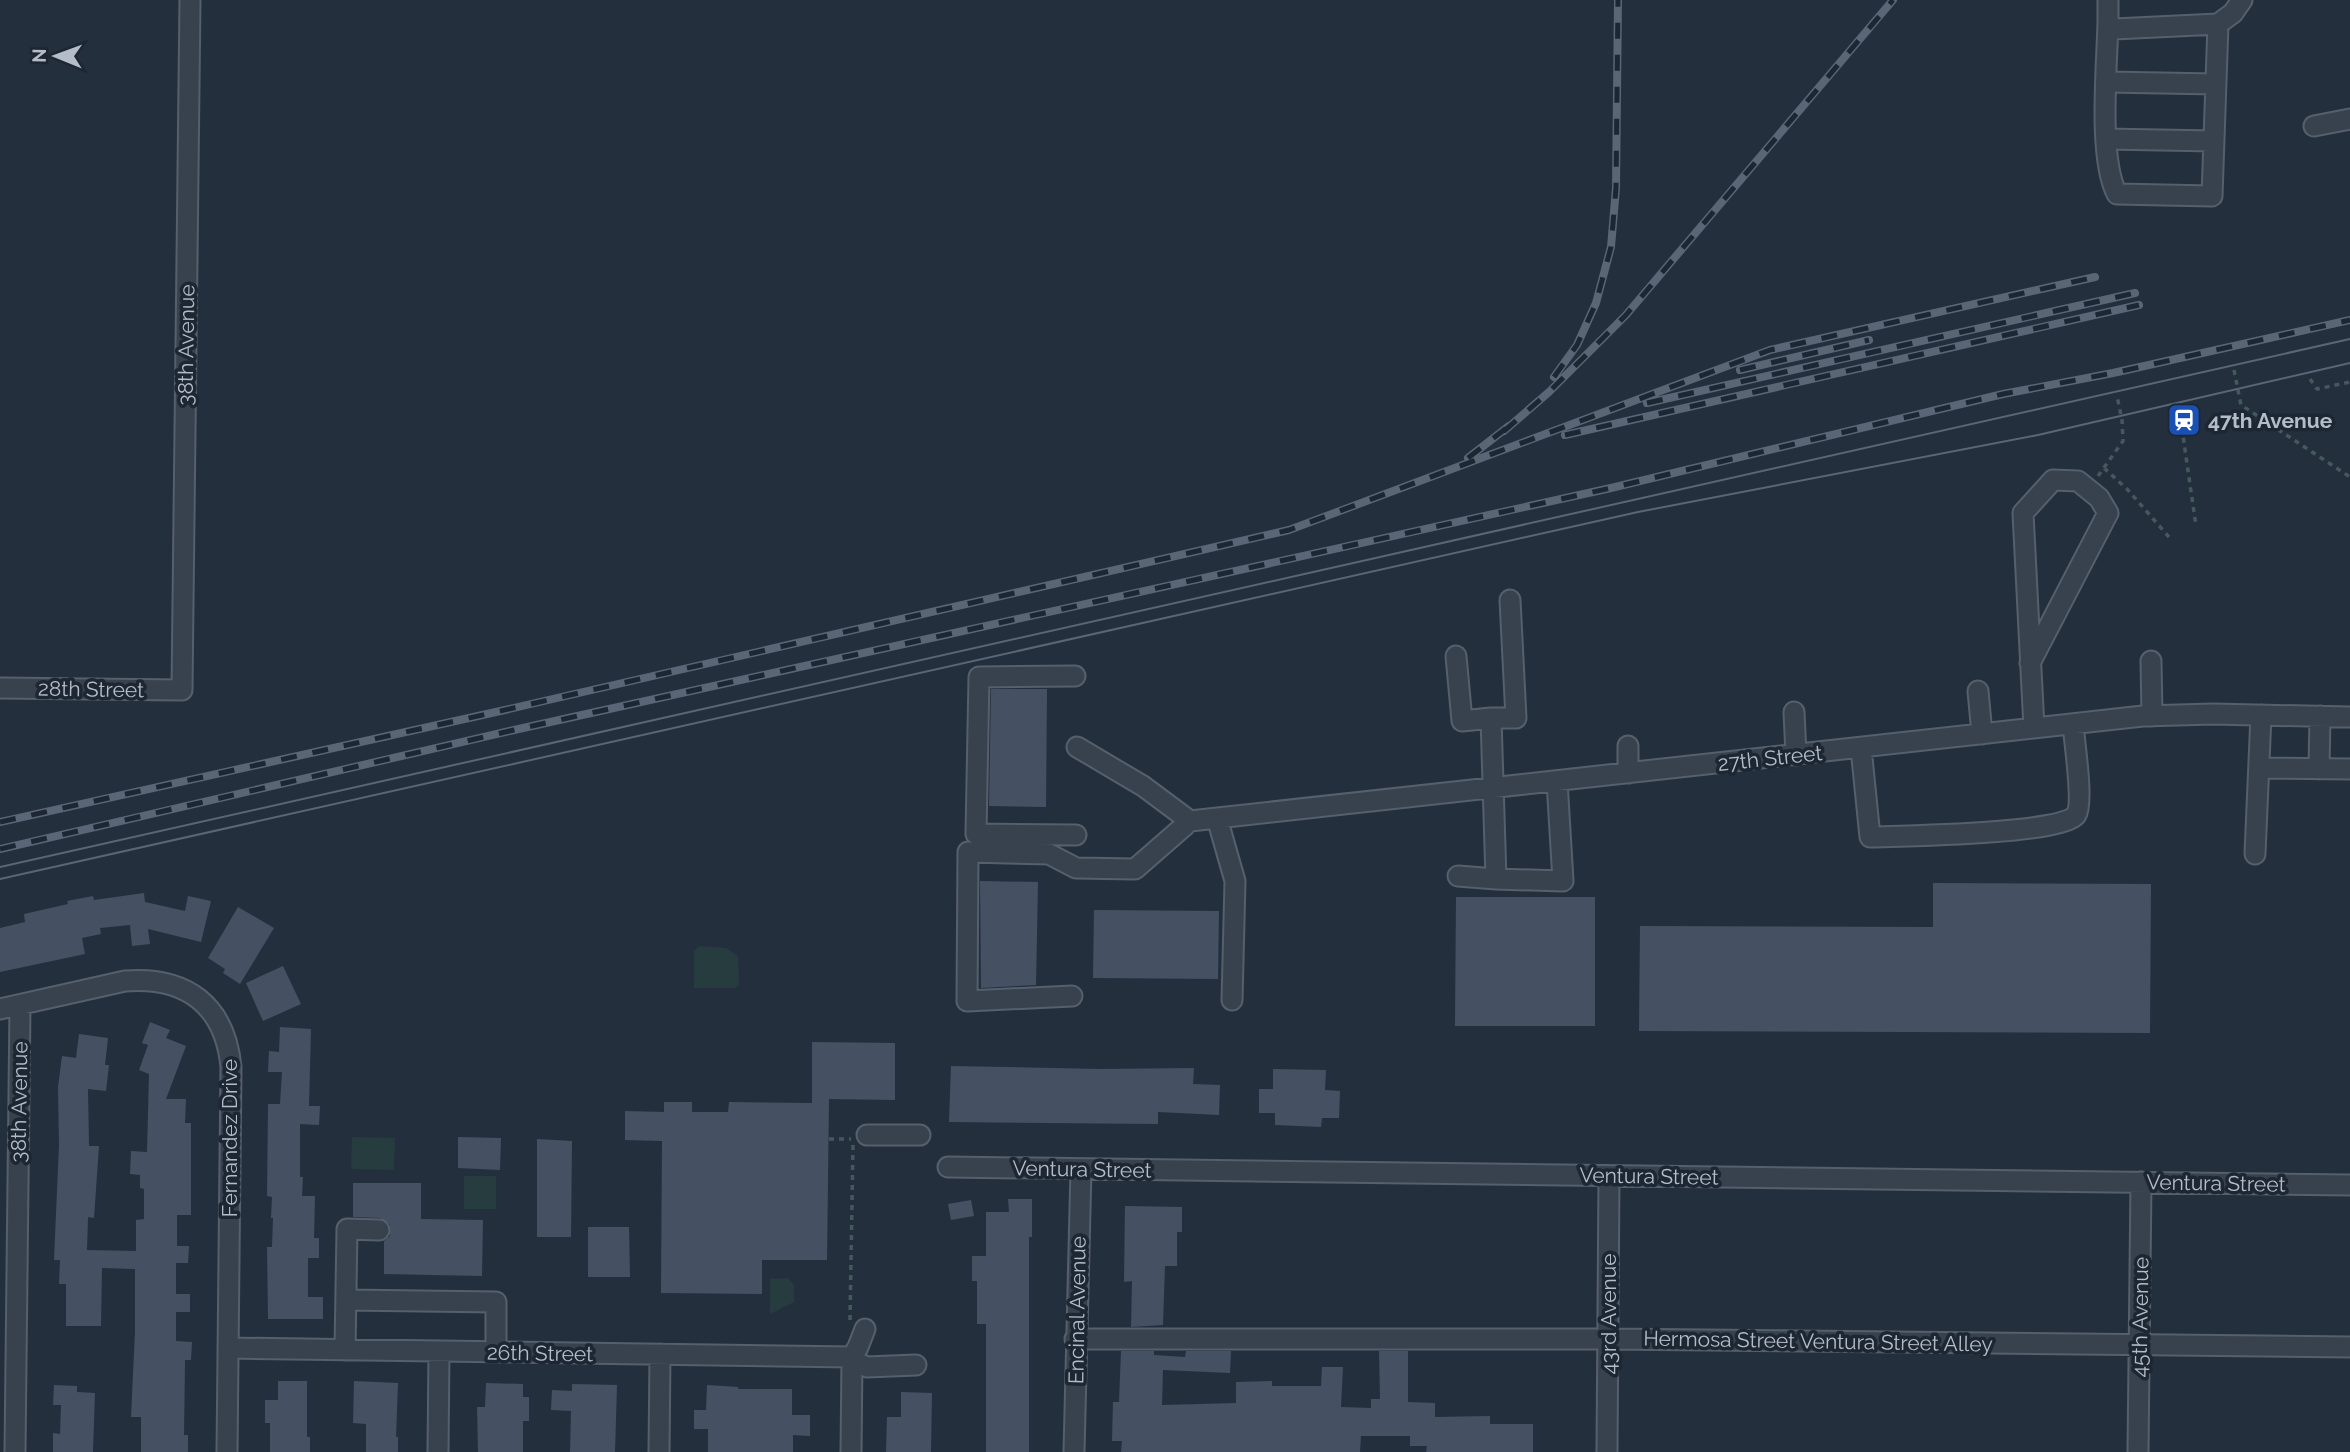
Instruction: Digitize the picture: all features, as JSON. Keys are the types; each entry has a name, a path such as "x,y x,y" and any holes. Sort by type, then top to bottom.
{"street":[{"name":"38th Avenue","path":"181,690 190,0"},
{"path":"2108,0 2106,139 2110,182 2117,194 2212,196 2218,24"},
{"path":"2108,22 2114,29 2218,24 2232,13 2242,0"},
{"path":"2107,82 2216,84"},
{"path":"2315,126 2350,119"},
{"path":"2106,139 2214,141"},
{"path":"2030,663 2108,513 2099,498 2078,481 2053,480 2023,513 2030,663 2034,728"},
{"path":"1456,656 1462,721 1516,718 1510,600"},
{"path":"2151,661 2152,716"},
{"path":"1075,676 979,677 976,834 1076,835"},
{"name":"28th Street","path":"0,688 181,690"},
{"path":"1978,691 1982,734"},
{"path":"1794,712 1796,755"},
{"path":"2255,854 2261,715"},
{"name":"27th Street","path":"1191,821 2152,716 2350,716"},
{"path":"2319,769 2320,716"},
{"path":"1491,718 1496,879"},
{"path":"1861,748 1870,837 2023,829 2067,822 2076,814 2079,804 2073,724"},
{"path":"1628,746 1628,773"},
{"path":"1072,996 967,1001 968,852 1049,854 1076,868 1135,869 1191,821 1143,786 1077,747"},
{"path":"2259,768 2350,769"},
{"path":"1458,876 1563,881 1557,781"},
{"path":"1217,818 1235,881 1232,1000"},
{"name":"Fernandez Drive","path":"0,1009 125,981 145,980 182,988 213,1012 223,1029 231,1067 226,1452"},
{"name":"38th Avenue","path":"15,1452 20,1004"},
{"path":"859,1135 920,1135"},
{"name":"Ventura Street","path":"947,1167 2350,1185"},
{"name":"Encinal Avenue","path":"1074,1452 1081,1169"},
{"name":"43rd Avenue","path":"1607,1452 1609,1176"},
{"name":"45th Avenue","path":"2138,1452 2141,1182"},
{"path":"345,1350 347,1229 379,1230"},
{"path":"346,1300 496,1302 496,1352"},
{"path":"851,1452 852,1359 858,1347 857,1325"},
{"name":"Hermosa Street Ventura Street Alley","path":"1075,1339 1608,1339 2350,1347"},
{"name":"26th Street","path":"228,1348 660,1354 852,1359 867,1367 916,1365"},
{"path":"438,1452 439,1351"},
{"path":"659,1452 660,1354"}],"path":[{"path":"2234,370 2241,405 2350,477"},
{"path":"2310,379 2317,390 2350,382"},
{"path":"2088,489 2123,441 2117,396"},
{"path":"2179,408 2196,526"},
{"path":"2104,468 2127,489 2169,537"},
{"path":"829,1139 859,1135 857,1325"}],"green space":[{"path":"699,946 726,948 738,956 739,984 736,988 694,988 694,951"},
{"path":"352,1137 395,1138 394,1170 351,1169"},
{"path":"464,1176 496,1176 496,1209 464,1209"},
{"path":"788,1278 794,1285 794,1302 770,1314 770,1279"}],"building":[{"path":"991,689 1047,689 1046,807 989,806"},
{"path":"980,881 1038,882 1036,985 981,988"},
{"path":"1933,883 2151,884 2150,1033 1639,1031 1640,926 1933,927"},
{"path":"144,893 145,902 185,911 188,896 211,901 201,942 148,929 150,944 132,946 130,925 100,928 101,934 82,938 85,954 0,972 0,928 25,922 24,914 93,896 94,900"},
{"path":"1456,897 1595,897 1595,1026 1455,1026"},
{"path":"238,907 274,928 240,984 223,973 225,969 208,958"},
{"path":"1094,910 1219,911 1218,979 1093,978"},
{"path":"283,966 301,1004 263,1021 246,983"},
{"path":"150,1022 170,1030 166,1038 186,1046 166,1099 186,1099 185,1123 191,1123 191,1215 177,1215 177,1246 189,1246 188,1263 176,1263 176,1294 190,1294 190,1312 176,1312 176,1341 192,1342 191,1360 185,1360 184,1435 188,1435 188,1452 141,1452 141,1417 131,1417 135,1269 102,1268 101,1326 66,1326 66,1284 59,1284 60,1260 54,1260 59,1145 58,1087 62,1056 76,1058 79,1034 108,1038 105,1065 109,1065 106,1091 88,1089 89,1146 99,1146 94,1218 88,1217 87,1250 136,1251 136,1220 144,1219 144,1189 140,1188 140,1175 130,1174 131,1151 147,1152 149,1074 139,1070 148,1045 142,1043"},
{"path":"280,1027 311,1029 309,1106 320,1106 319,1125 300,1124 300,1177 303,1177 302,1196 315,1196 314,1238 319,1238 319,1258 308,1258 308,1297 323,1297 323,1319 268,1319 267,1247 272,1247 273,1218 272,1197 267,1196 268,1104 280,1104 282,1072 268,1072 269,1051 279,1052"},
{"path":"812,1042 895,1043 895,1100 829,1099 827,1260 762,1260 762,1294 661,1293 662,1141 625,1140 625,1111 664,1112 664,1102 692,1102 692,1112 728,1112 729,1102 812,1103"},
{"path":"951,1066 1194,1068 1193,1084 1220,1085 1219,1115 1158,1112 1158,1124 949,1122"},
{"path":"1273,1069 1326,1070 1325,1090 1340,1091 1339,1118 1322,1118 1321,1127 1275,1125 1275,1113 1259,1113 1259,1089 1273,1089"},
{"path":"458,1137 501,1138 500,1170 458,1168"},
{"path":"537,1139 572,1141 571,1237 537,1237"},
{"path":"353,1183 421,1183 421,1219 483,1220 482,1276 384,1274 384,1241 390,1236 390,1225 380,1218 353,1217"},
{"path":"1008,1199 1032,1199 1032,1237 1029,1237 1029,1452 986,1452 986,1324 977,1324 977,1281 972,1281 972,1256 986,1256 986,1212 1009,1212"},
{"path":"971,1200 974,1216 951,1220 948,1204"},
{"path":"1125,1206 1182,1207 1182,1232 1177,1232 1177,1266 1165,1266 1163,1325 1131,1327 1132,1281 1124,1282"},
{"path":"588,1227 629,1227 630,1277 588,1277"},
{"path":"1121,1351 1154,1351 1154,1355 1185,1357 1186,1351 1231,1351 1230,1373 1163,1370 1162,1405 1236,1403 1236,1382 1272,1381 1272,1386 1321,1386 1322,1367 1343,1367 1341,1407 1371,1408 1371,1399 1380,1399 1379,1351 1408,1351 1408,1402 1435,1403 1435,1417 1490,1416 1490,1424 1533,1424 1533,1452 1426,1452 1427,1446 1410,1446 1410,1436 1361,1436 1360,1452 1121,1452 1122,1441 1112,1441 1113,1402 1119,1402"},
{"path":"278,1381 307,1381 307,1437 310,1437 310,1452 270,1452 270,1423 265,1423 265,1400 278,1400"},
{"path":"354,1381 398,1383 398,1452 366,1452 366,1424 353,1423"},
{"path":"486,1383 523,1384 523,1397 529,1397 529,1421 523,1421 523,1452 478,1452 477,1407 485,1407"},
{"path":"572,1384 617,1385 615,1452 570,1452 571,1411 551,1410 552,1390 572,1391"},
{"path":"54,1385 77,1386 77,1392 95,1393 93,1452 53,1452 53,1433 60,1434 61,1405 53,1405"},
{"path":"707,1385 738,1389 792,1389 792,1415 810,1415 810,1436 793,1435 793,1452 708,1452 708,1429 694,1429 694,1410 706,1410"},
{"path":"901,1392 932,1393 931,1452 886,1452 887,1417 901,1417"}],"tram line":[{"path":"0,867 2350,339"},
{"path":"0,879 1638,512 2038,435 2350,363"}],"railway":[{"path":"1554,377 1577,345 1596,303 1611,247 1616,188 1618,0"},
{"path":"1504,431 1549,392 1626,315 1893,0"},
{"path":"0,822 496,712 1289,530 1770,350 2095,277"},
{"path":"1647,403 2135,293"},
{"path":"1565,435 2139,305"},
{"path":"0,849 514,730 1611,488 2003,394 2113,373 2350,320"},
{"path":"1740,370 1869,340"},
{"path":"1468,458 1509,426"}],"place":[{"name":"47th Avenue","path":"2184,420"}]}
